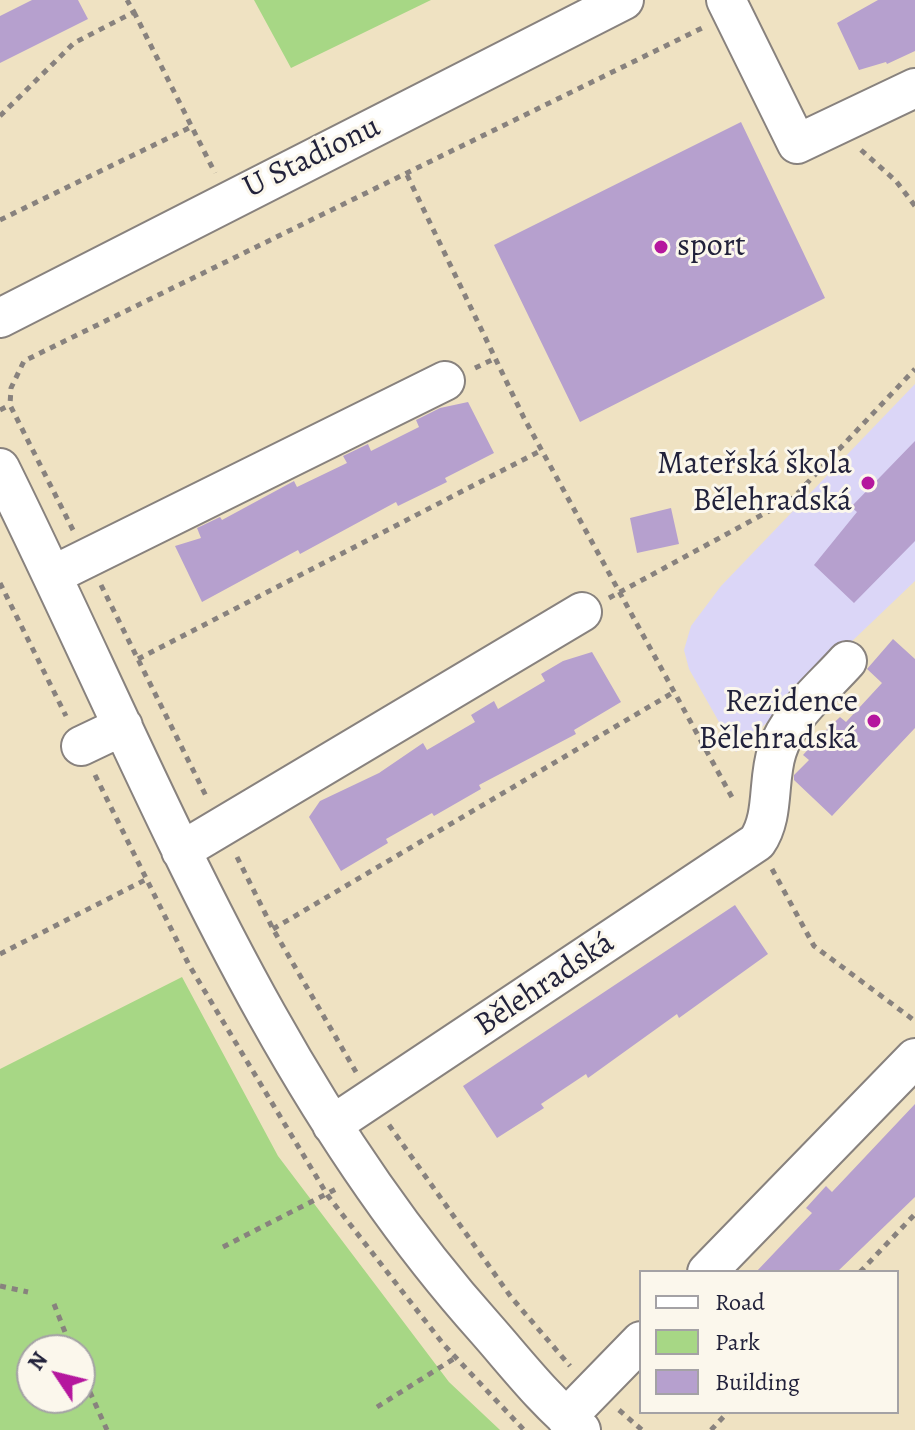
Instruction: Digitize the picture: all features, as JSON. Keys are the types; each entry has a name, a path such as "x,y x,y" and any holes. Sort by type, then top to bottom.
{"street":[{"name":"U Stadionu","path":"0,318 228,199 285,174 624,0"},
{"path":"729,7 797,144 915,88"},
{"path":"53,575 445,381"},
{"path":"0,468 181,851 229,944 332,1125 443,1282 573,1424 595,1389 639,1343"},
{"path":"181,851 582,612"},
{"path":"757,842 766,829 772,775 786,729 847,661"},
{"path":"81,746 123,726"},
{"name":"Bělehradská","path":"332,1125 372,1102 757,842"},
{"path":"709,1270 915,1058"}],"path":[{"path":"127,0 228,199"},
{"path":"642,1430 595,1389 511,1297 372,1102 273,929 10,405 11,388 24,361 407,175 729,7"},
{"path":"0,116 74,43 134,12"},
{"path":"0,220 191,127"},
{"path":"835,127 896,181 915,206"},
{"path":"407,175 542,450 814,946 915,1021"},
{"path":"619,593 793,498 915,369"},
{"path":"0,410 10,405"},
{"path":"138,659 542,450"},
{"path":"273,929 674,692"},
{"path":"0,954 147,879"},
{"path":"223,1247 328,1196"},
{"path":"862,1270 915,1214"},
{"path":"0,1286 28,1292"},
{"path":"54,1304 66,1334"},
{"path":"377,1407 455,1358"},
{"path":"96,1406 107,1430"},
{"path":"711,1430 726,1414"}],"shaded area":[{"name":"Mateřská škola Bělehradská","path":"915,384 915,581 736,752 689,669 684,650 691,626 721,586"}],"green space":[{"path":"254,0 431,0 291,68"},
{"path":"182,977 278,1156 449,1382 500,1430 0,1430 0,1069"}],"building":[{"path":"32,0 78,0 88,19 0,63 0,16"},
{"path":"878,0 915,0 915,51 887,64 859,70 837,23"},
{"path":"741,122 825,298 580,422 494,245"},
{"path":"468,402 494,453 445,478 447,482 398,506 396,502 300,554 298,550 202,602 175,546 201,538 197,528 220,517 222,520 294,481 297,487 347,463 343,456 368,444 371,451 419,427 416,420 440,408"},
{"path":"915,441 915,541 854,603 814,565 857,512 851,507"},
{"path":"671,508 679,544 637,553 630,518"},
{"path":"893,639 915,659 915,728 832,816 794,780 794,775 809,760 803,755 822,734 840,717 846,722 882,683 867,669"},
{"path":"592,652 621,702 574,730 576,734 479,785 481,789 434,816 432,813 386,839 388,843 341,871 309,817 320,801 379,773 423,743 427,750 475,722 471,715 494,701 498,709 545,681 541,674 563,661"},
{"path":"735,905 768,954 679,1018 677,1014 588,1078 586,1074 541,1104 544,1108 497,1138 463,1086"},
{"path":"915,1104 915,1197 839,1270 758,1270 812,1213 806,1208 826,1186 832,1192"}],"place":[{"name":"sport","path":"661,247"},
{"name":"Mateřská škola Bělehradská","path":"868,483"},
{"name":"Rezidence Bělehradská","path":"874,721"}]}
